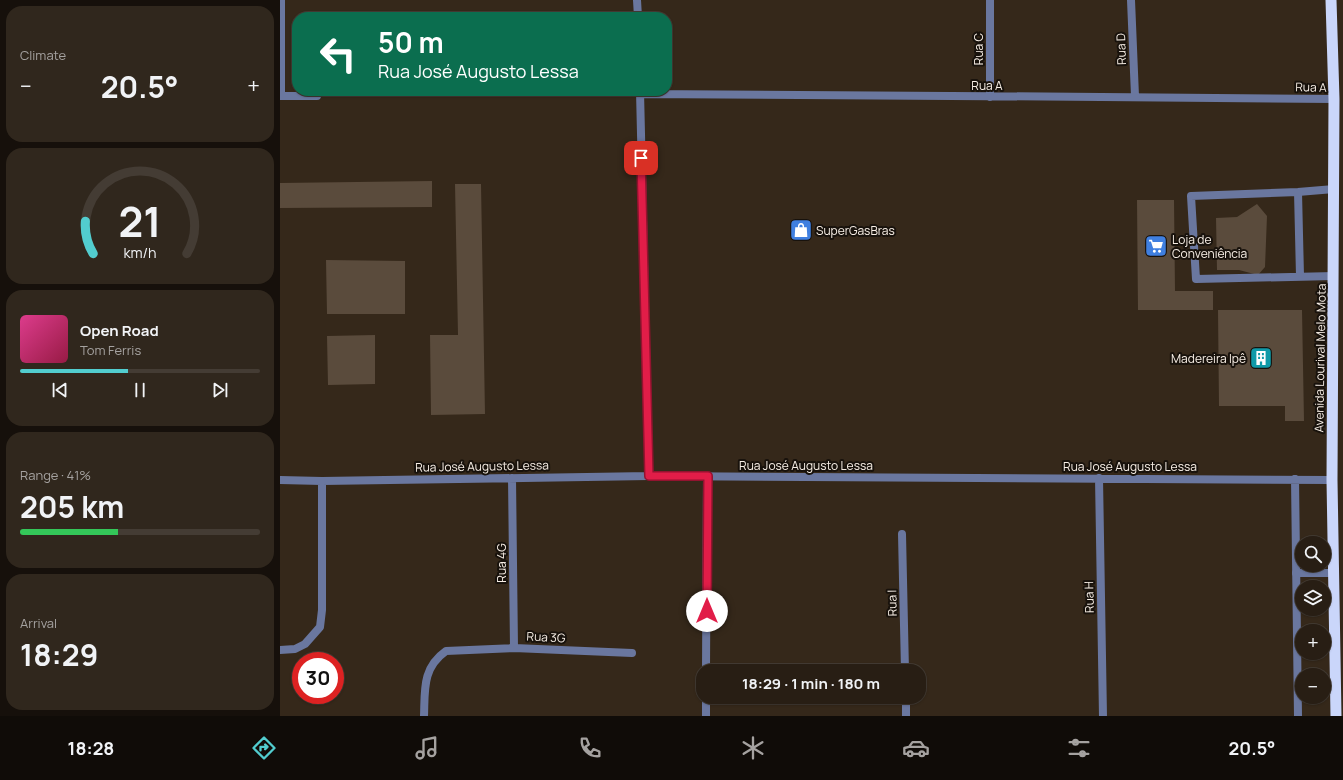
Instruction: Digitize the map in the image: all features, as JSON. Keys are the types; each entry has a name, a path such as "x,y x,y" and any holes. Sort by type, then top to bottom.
{"highway":[{"name":"Avenida Lourival Melo Mota","path":"1331,0 1334,100 1332,480 1336,716"}],"street":[{"path":"281,0 281,96 317,96"},
{"path":"637,0 638,12"},
{"name":"Rua C","path":"990,0 990,97"},
{"name":"Rua D","path":"1131,0 1135,96"},
{"name":"Rua A","path":"672,93 990,97 1135,96 1334,100"},
{"path":"640,96 649,476"},
{"path":"1334,189 1298,192 1191,196 1196,279 1334,276"},
{"path":"1298,192 1300,276"},
{"path":"706,664 708,476"},
{"name":"Rua José Augusto Lessa","path":"280,480 708,476 1332,480"},
{"name":"Rua 4G","path":"512,478 514,648"},
{"name":"Rua H","path":"1100,478 1102,716"},
{"path":"1295,479 1298,716"},
{"path":"280,650 296,649 305,644 320,627 322,610 322,480"},
{"name":"Rua I","path":"902,534 905,664"},
{"path":"1296,573 1334,573"},
{"name":"Rua 3G","path":"424,716 425,684 431,666 438,656 446,651 460,649 514,648 632,653"},
{"path":"706,704 706,716"},
{"path":"906,704 906,716"}],"building":[{"path":"432,181 432,207 280,208 280,183"},
{"path":"455,184 481,184 485,414 431,415 430,335 458,335"},
{"name":"Loja de Conveniência","path":"1137,200 1174,200 1175,291 1213,291 1213,310 1138,310"},
{"path":"1257,204 1267,216 1265,267 1258,275 1239,270 1217,270 1216,218 1237,217"},
{"path":"326,260 405,261 405,314 327,314"},
{"name":"Madereira Ipê","path":"1218,310 1302,310 1304,421 1285,421 1285,406 1219,406"},
{"path":"375,335 375,384 328,385 327,336"}],"place":[{"name":"SuperGasBras","path":"801,230"},
{"name":"Loja de Conveniência","path":"1156,246"},
{"name":"Madereira Ipê","path":"1261,358"}],"route":[{"path":"641,158 649,476 708,476 707,611"}]}
